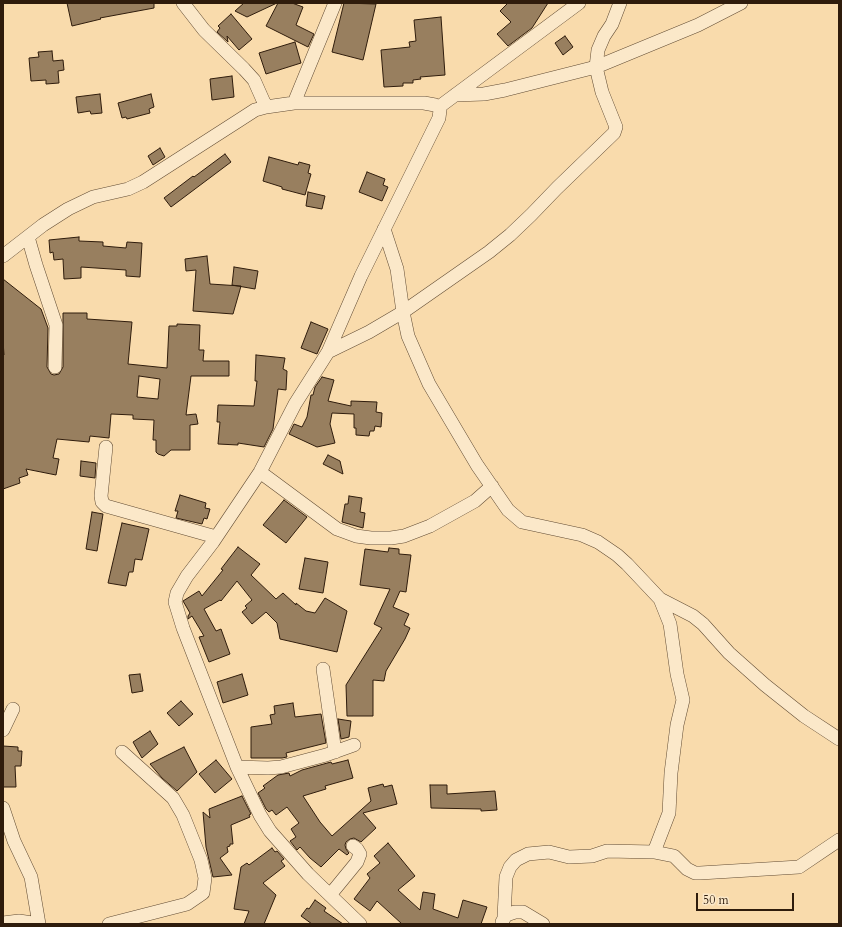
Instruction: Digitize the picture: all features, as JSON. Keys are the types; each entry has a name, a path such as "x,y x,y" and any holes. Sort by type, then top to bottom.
{"street":[{"path":"183,3 204,30 254,80 266,107"},
{"path":"294,103 334,3"},
{"path":"439,107 579,3"},
{"path":"328,352 369,332 403,312 443,286 510,235 556,188 614,133 616,126 602,92 596,67 598,50 604,36 612,24 620,3"},
{"path":"455,95 484,94 505,90 596,67 698,25 741,3"},
{"path":"3,256 43,225 68,209 93,197 128,189 143,182 255,110 294,103 424,103 439,107"},
{"path":"360,924 308,874 270,831 260,815 237,767 175,602 176,593 260,472 295,404 328,352 361,276 439,118 439,107"},
{"path":"384,229 397,269 408,336 429,384 477,465 508,510 522,522 582,535 598,542 627,564 660,599 698,620 729,653 765,685 804,716 839,739"},
{"path":"28,237 56,325 55,367"},
{"path":"106,447 100,496 102,502 106,506 216,537"},
{"path":"260,472 337,529 356,536 371,538 391,538 404,536 430,526 475,501 492,486"},
{"path":"654,852 670,813 671,773 683,700 677,674 670,624 660,599"},
{"path":"323,669 335,752"},
{"path":"3,730 14,709"},
{"path":"237,767 268,768 281,766 335,752 354,745"},
{"path":"110,924 187,904 203,893 205,878 201,860 183,815 173,798 122,752"},
{"path":"3,808 14,841 31,877 39,924 19,921 3,923"},
{"path":"503,921 506,877 510,867 516,860 528,854 550,852 569,857 592,856 607,851 654,852 674,856 687,869 695,873 799,867 839,840"},
{"path":"330,895 357,862 360,854 358,849 353,846"},
{"path":"503,921 510,912 523,912 544,924"}],"building":[{"path":"67,3 154,3 154,8 100,18 101,19 72,26"},
{"path":"244,3 277,3 247,17 235,11"},
{"path":"278,3 292,3 303,7 296,25 314,34 308,47 266,26"},
{"path":"344,3 376,4 363,60 332,52"},
{"path":"508,3 548,3 532,28 508,46 497,34 511,22 500,11"},
{"path":"231,14 252,39 239,50 227,36 228,42 217,32 220,28 218,26"},
{"path":"441,17 445,75 420,77 421,79 413,80 413,83 403,83 403,86 384,87 381,50 410,47 409,42 416,41 414,20"},
{"path":"565,36 573,47 563,55 555,43"},
{"path":"295,42 301,63 266,74 259,53"},
{"path":"52,51 53,61 63,60 64,70 58,71 59,83 46,84 46,80 31,81 29,58 39,57 38,52"},
{"path":"232,76 234,97 212,100 210,79"},
{"path":"100,94 102,113 91,114 90,111 78,113 76,97"},
{"path":"151,94 154,107 149,109 150,113 127,119 126,117 122,118 118,103"},
{"path":"160,148 165,157 153,165 148,156"},
{"path":"225,154 231,162 171,207 164,198"},
{"path":"269,157 298,165 299,162 310,165 308,173 311,174 305,195 282,189 282,187 263,181"},
{"path":"367,172 385,179 383,185 388,187 382,201 359,192"},
{"path":"308,192 325,196 322,209 306,206"},
{"path":"79,237 79,241 103,242 103,246 126,248 127,242 142,243 140,277 126,276 126,270 81,267 81,278 64,279 63,259 54,260 53,252 50,253 49,240"},
{"path":"207,256 210,284 241,286 233,314 193,311 196,270 186,271 185,259"},
{"path":"234,267 258,271 255,289 232,285"},
{"path":"3,279 41,309 48,328 47,367 51,374 59,374 63,367 63,313 87,313 87,319 132,322 128,364 167,368 169,326 177,326 177,324 200,325 199,350 204,350 203,361 229,361 229,376 191,376 186,415 196,414 198,424 190,425 190,450 171,450 164,456 158,454 156,452 156,440 153,440 154,420 133,419 133,415 111,414 109,438 90,436 89,442 57,439 53,458 59,459 56,475 26,469 28,475 19,478 20,483 3,489","holes":["139,376 160,379 158,399 137,397"]},
{"path":"311,322 328,329 317,354 301,348"},
{"path":"256,355 285,358 283,369 287,371 286,390 278,389 273,429 264,447 238,443 238,445 218,444 220,422 217,422 218,405 254,406 257,381 255,381"},
{"path":"322,377 334,380 328,401 351,406 351,401 377,402 376,412 382,413 381,427 375,426 374,431 370,431 369,436 356,435 356,428 354,428 354,414 332,413 330,424 335,443 317,447 289,434 294,424 302,427 307,417 311,395 313,395 315,387"},
{"path":"328,455 340,461 343,474 323,464"},
{"path":"81,461 96,463 95,478 80,476"},
{"path":"180,495 206,503 205,508 210,509 207,519 204,518 202,524 176,518 178,511 175,511"},
{"path":"349,496 362,498 360,512 365,513 363,528 342,522 345,504 348,504"},
{"path":"284,500 307,517 286,543 263,525"},
{"path":"92,512 103,514 97,551 86,549"},
{"path":"122,523 149,529 142,560 135,559 133,572 129,572 126,586 108,583"},
{"path":"238,547 260,564 251,575 276,599 283,593 296,605 296,603 306,611 315,613 325,598 347,611 337,652 280,639 277,623 266,612 252,624 242,612 247,608 245,606 252,600 237,581 221,601 220,600 204,609 216,631 221,629 230,654 209,662 199,637 204,636 192,616 188,619 190,613 183,601 199,591 202,596 223,570 221,569"},
{"path":"389,548 399,549 399,554 411,555 406,592 400,591 393,607 409,614 404,625 410,628 386,671 384,681 373,680 373,716 347,716 346,685 382,628 374,624 390,589 360,585 365,549 388,552"},
{"path":"305,558 328,562 323,593 299,589"},
{"path":"140,674 143,691 132,693 129,675"},
{"path":"242,674 248,695 223,703 217,682"},
{"path":"181,701 193,714 179,726 167,713"},
{"path":"293,703 295,717 321,714 326,743 286,753 287,757 282,758 251,758 251,727 272,724 270,715 275,714 274,706"},
{"path":"338,719 351,721 349,737 341,739"},
{"path":"150,731 158,744 142,758 133,742"},
{"path":"3,746 18,747 18,751 22,751 21,766 15,766 16,787 3,787"},
{"path":"184,747 197,772 177,791 162,778 150,764"},
{"path":"216,760 232,779 215,793 199,774"},
{"path":"348,760 353,778 325,786 326,789 303,796 320,822 332,836 371,801 368,788 383,784 384,787 392,785 397,804 363,813 376,828 361,842 354,838 350,839 345,845 349,853 347,855 339,849 321,867 300,847 297,850 290,841 296,837 291,829 299,823 287,807 276,815 272,810 269,812 258,793 265,788 263,786 278,775 289,773 290,776 302,770 331,762 332,764"},
{"path":"430,785 447,785 447,794 495,791 497,810 481,811 481,809 431,808"},
{"path":"242,796 251,814 249,815 250,817 231,825 233,844 230,844 230,846 227,847 228,852 220,858 232,875 213,877 206,847 203,812 210,818 209,809"},
{"path":"388,843 415,876 398,890 420,910 423,892 435,894 433,909 458,918 463,900 487,907 481,924 402,924 377,901 370,911 354,899 370,878 367,874 380,863 374,856"},
{"path":"272,848 284,859 281,861 285,866 263,883 276,895 264,924 244,924 249,911 234,909 241,867 247,863 249,865"},
{"path":"315,900 326,908 324,911 343,924 312,924 301,916 307,908 309,909"}]}
